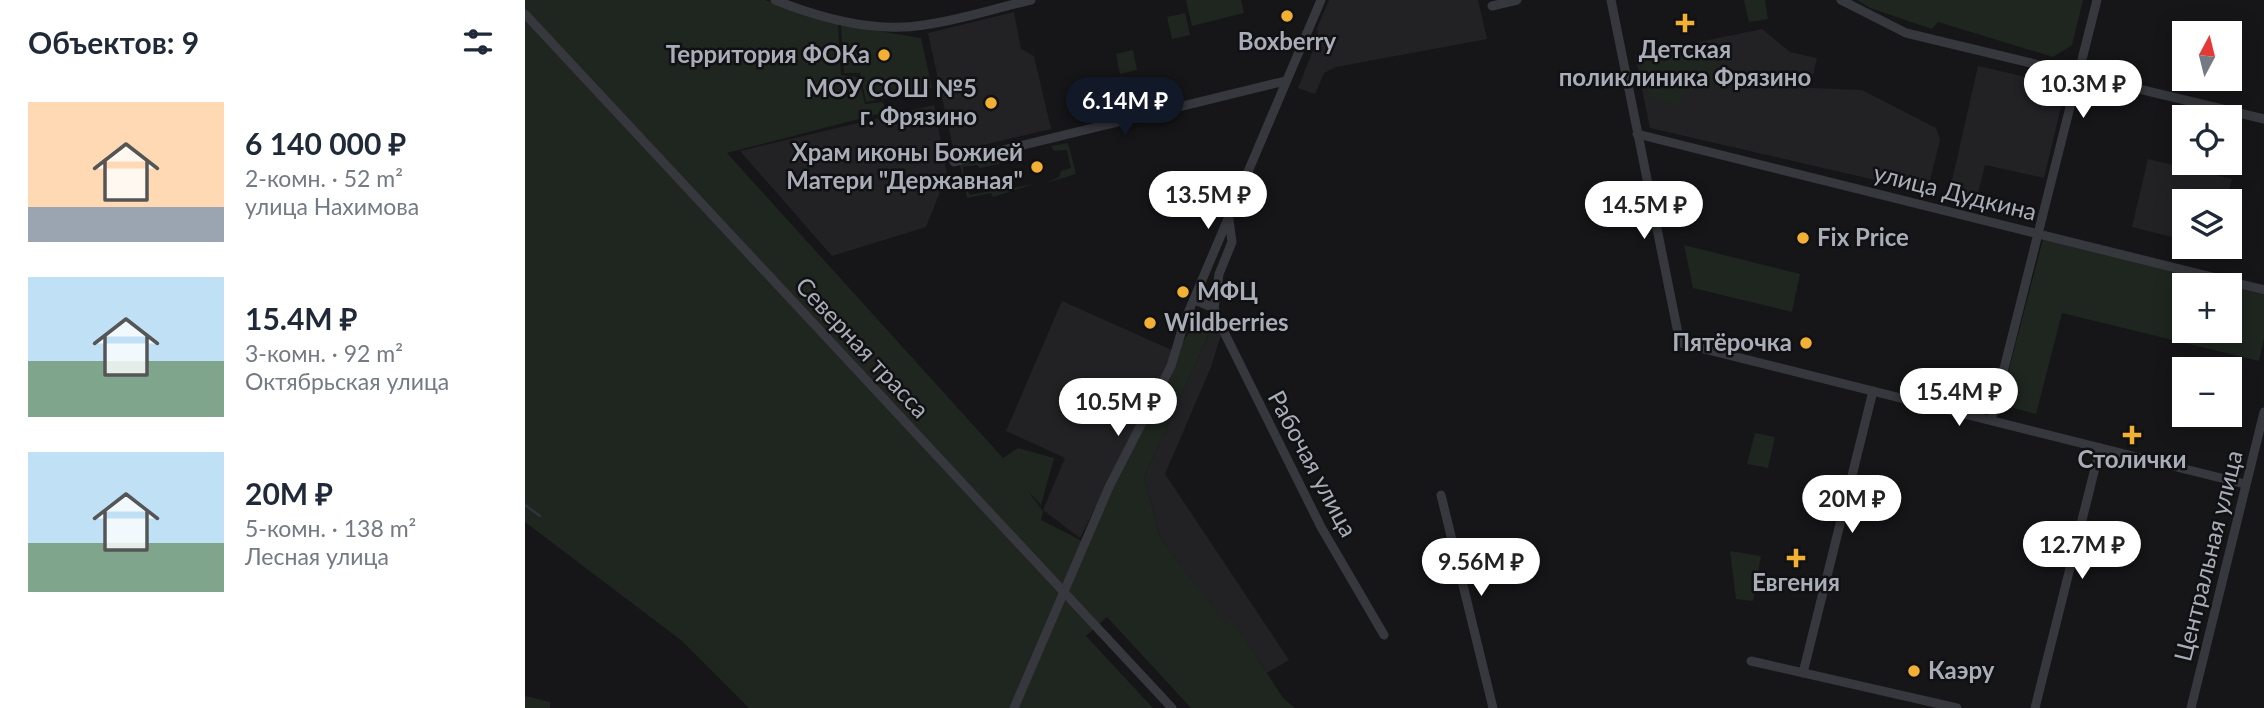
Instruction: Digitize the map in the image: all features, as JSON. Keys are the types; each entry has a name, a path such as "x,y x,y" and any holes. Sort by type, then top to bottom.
{"street":[{"path":"775,0 803,11 849,22 923,26 1031,0"},
{"path":"1014,708 1109,487 1171,366 1195,299 1321,0"},
{"path":"1492,6 1517,0"},
{"path":"1611,0 1680,342 2245,484"},
{"path":"1841,0 1906,33 2264,119"},
{"path":"1991,420 2097,0"},
{"name":"Северная трасса","path":"525,14 1172,708"},
{"path":"954,162 1285,81"},
{"name":"улица Дудкина","path":"1637,134 2264,290"},
{"path":"1195,299 1214,308 1219,274 1232,242 1229,220"},
{"name":"Рабочая улица","path":"1214,308 1244,376 1321,527 1384,635"},
{"path":"1803,673 1873,391"},
{"name":"Центральная улица","path":"2191,708 2264,412"},
{"path":"2035,708 2100,448"},
{"path":"1441,495 1493,708"},
{"path":"1751,662 1957,708"}],"shaded area":[{"path":"525,0 765,0 838,24 841,75 859,77 865,104 883,102 886,112 727,153 1003,458 1018,448 1054,458 1041,505 1028,491 1043,511 1041,520 1084,542 1180,346 1195,324 1210,332 1144,477 1160,537 1225,623 1231,618 1283,698 1295,708 1191,708 1107,617 1086,636 1153,708 749,708 682,641 525,522"},
{"path":"1186,0 1241,0 1244,13 1192,26"},
{"path":"1329,0 1478,0 1487,39 1336,67 1324,73 1315,94 1298,88 1318,38 1317,28"},
{"path":"1744,0 1765,0 1768,19 1749,22"},
{"path":"1857,0 2083,0 2072,45 2053,57 1938,22 1932,29 1870,8"},
{"path":"1014,12 1021,49 1034,56 1051,129 954,152 928,33"},
{"path":"1185,13 1190,35 1172,39 1167,17"},
{"name":"Территория ФОКа","path":"841,25 921,38 932,88 866,102 860,73 844,73"},
{"path":"1762,29 1790,52 1817,58 1810,88 1862,90 1936,128 1940,140 1927,192 1650,128 1635,55"},
{"path":"1706,48 1714,52 1719,71 1716,83 1684,92 1681,106 1660,101 1650,94 1641,61"},
{"path":"1133,50 1137,70 1120,74 1116,54"},
{"path":"1978,66 2066,86 2044,178 1985,165 1975,205 1948,198"},
{"path":"934,105 947,174 926,227 832,256 740,151"},
{"path":"1068,143 1076,174 1046,183 1059,177 1061,171 1071,168 1067,150 1054,151 1051,146"},
{"path":"1002,157 999,164 980,168 977,165 963,167 964,182 960,165"},
{"path":"2148,159 2172,165 2172,175 2215,175 2232,179 2229,189 2172,189 2172,237 2132,227"},
{"path":"1040,182 993,197 991,193 967,198 965,187 970,195"},
{"path":"2043,239 2179,273 2172,273 2172,340 2062,313 2036,414 2000,404"},
{"path":"1684,245 1800,274 1792,312 1693,288"},
{"path":"2242,289 2264,295 2264,338 2259,361 2185,343 2242,343"},
{"path":"1062,301 1174,351 1080,538 1043,510 1065,458 1006,431"},
{"path":"1217,326 1221,335 1211,367 1165,474 1289,660 1267,673 1231,619 1225,624 1160,537 1144,477 1210,332 1214,332"},
{"path":"1755,433 1775,437 1768,468 1747,464"},
{"path":"1730,551 1761,556 1753,601 1736,599"},
{"path":"525,696 550,702 550,708 525,708"}],"waterway":[{"path":"525,505 540,516"}],"place":[{"name":"Boxberry","path":"1287,16"},
{"name":"Детская поликлиника Фрязино","path":"1685,23"},
{"name":"Территория ФОКа","path":"884,55"},
{"name":"МОУ СОШ №5 г. Фрязино","path":"991,103"},
{"name":"Храм иконы Божией Матери \"Державная\"","path":"1037,167"},
{"name":"Fix Price","path":"1803,238"},
{"name":"МФЦ","path":"1183,292"},
{"name":"Wildberriеs","path":"1150,323"},
{"name":"Пятёрочка","path":"1806,343"},
{"name":"Столички","path":"2132,435"},
{"name":"Евгения","path":"1796,558"},
{"name":"Каэру","path":"1914,671"}]}
